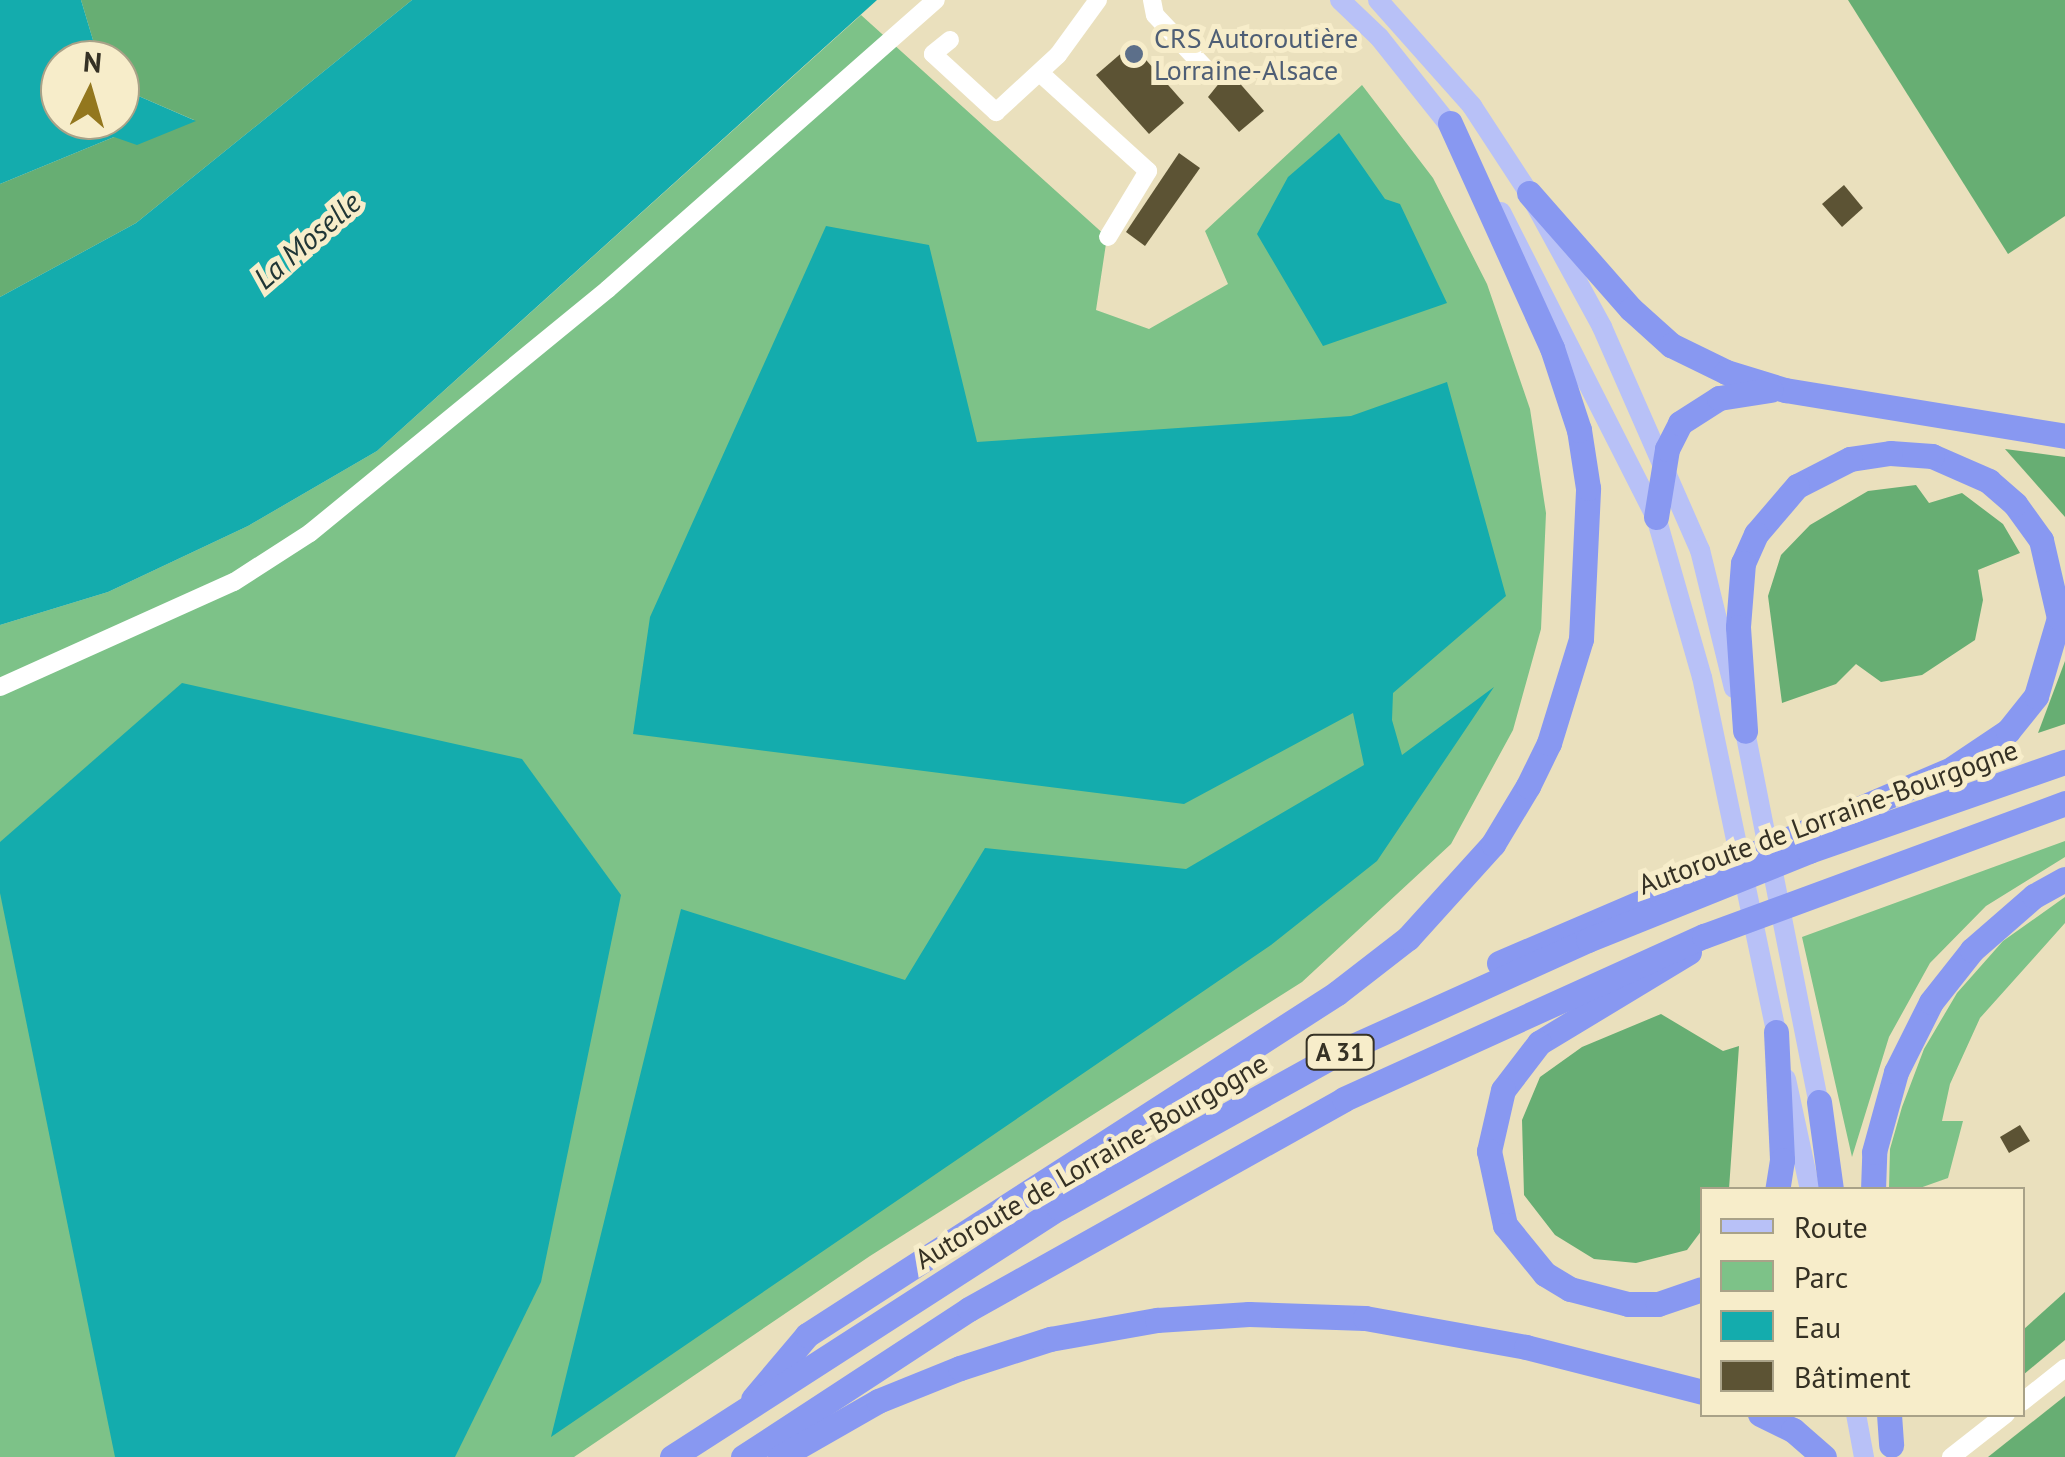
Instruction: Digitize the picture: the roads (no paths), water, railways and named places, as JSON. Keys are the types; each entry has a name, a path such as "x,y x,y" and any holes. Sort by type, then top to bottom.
{"highway":[{"path":"754,1399 807,1334 1337,993 1408,938 1494,844 1528,786 1549,743 1581,639 1588,488 1579,430 1552,348 1450,124"},
{"path":"1529,194 1671,345 1784,390"},
{"path":"1656,516 1664,460 1680,422 1698,407 1748,390 1784,390 2065,436"},
{"path":"1342,1051 1531,946 1953,768 2008,731 2036,696 2059,618 2041,540 2015,504 1989,482 1932,456 1890,452 1850,459 1797,486 1756,534 1744,563 1738,627 1745,731"},
{"name":"Autoroute de Lorraine-Bourgogne","path":"672,1457 754,1399 1059,1208 1342,1051 1588,940 1809,851 2065,762"},
{"name":"A 31","path":"743,1457 969,1309 1254,1147 1465,1042 1704,936 2065,803"},
{"path":"1874,1187 1874,1152 1896,1072 1931,1002 1972,950 2034,896 2065,879"},
{"path":"1700,1290 1658,1304 1628,1304 1598,1300 1545,1274 1505,1226 1489,1151 1503,1090 1539,1043 1679,964 1704,936"},
{"path":"1776,1032 1782,1160 1778,1187"},
{"path":"1818,1102 1833,1187"},
{"path":"780,1457 878,1401 960,1368 1050,1339 1157,1320 1365,1318 1526,1347 1700,1391"},
{"path":"1764,1417 1824,1457"},
{"path":"1887,1417 1893,1451"}],"main road":[{"path":"1340,0 1450,124 1543,282 1656,516 1702,677 1809,1187"},
{"path":"1381,0 1472,106 1529,194 1664,460 1700,550 1745,731 1818,1102"},
{"path":"1857,1417 1864,1457"}],"street":[{"path":"0,687 234,582 310,533 608,289 936,0"},
{"path":"950,40 933,54 996,112 1040,73 1098,0"},
{"path":"1152,0 1155,14 1208,71"},
{"path":"1040,73 1148,171 1108,237"},
{"path":"2025,1400 2065,1368"},
{"path":"1952,1457 2002,1417"}],"water":[{"path":"0,0 81,0 93,40 40,40 40,140 107,140 0,184"},
{"name":"La Moselle","path":"412,0 877,0 377,451 248,526 108,592 0,625 0,297 136,223"},
{"path":"140,97 196,121 137,145 123,140 140,140"},
{"path":"1339,133 1385,199 1400,204 1447,303 1323,346 1257,234 1288,177"},
{"path":"826,226 929,245 977,442 1351,416 1447,382 1506,596 1393,693 1392,720 1402,755 1494,687 1377,861 1271,945 551,1437 681,909 905,980 985,848 1186,869 1364,765 1353,713 1184,804 633,734 650,617"},
{"path":"182,683 522,759 621,895 541,1282 455,1457 115,1457 0,893 0,842"}],"place":[{"name":"CRS Autoroutière Lorraine-Alsace","path":"1134,54"}]}
